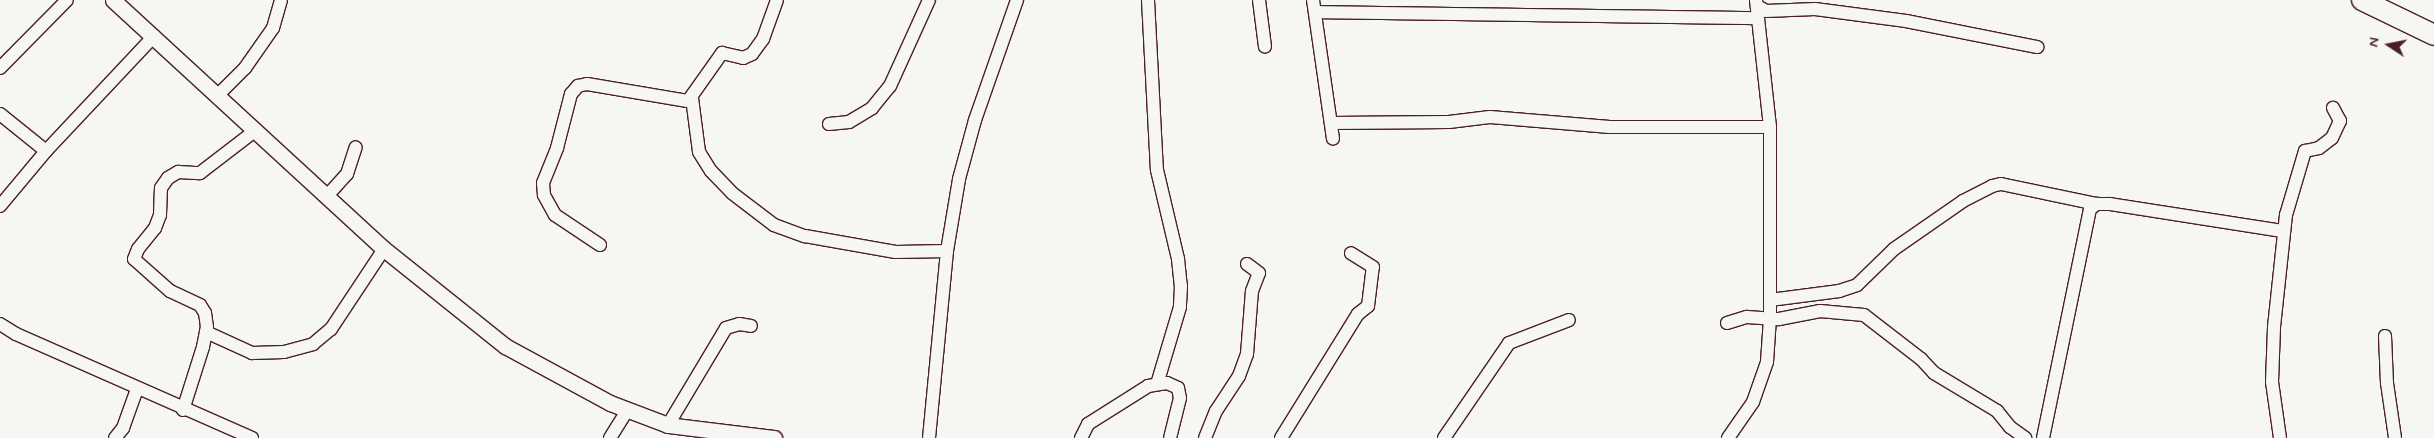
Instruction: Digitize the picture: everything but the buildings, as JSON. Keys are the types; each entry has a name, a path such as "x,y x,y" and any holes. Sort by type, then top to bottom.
{"main road":[{"path":"2362,0 2434,35"}],"street":[{"path":"0,68 67,0"},
{"path":"113,0 384,249 505,346 610,403 668,425 720,435 774,438"},
{"path":"218,95 245,68 273,28 281,0"},
{"path":"600,245 555,215 544,195 543,183 557,148 571,94 578,86 587,84 672,101 688,101 692,98 722,53 742,58 752,54 763,38 777,0"},
{"path":"829,124 850,122 872,108 890,86 929,0"},
{"path":"929,438 947,251 959,179 975,120 1017,0"},
{"path":"1148,0 1157,170 1178,259 1181,286 1180,307 1157,384"},
{"path":"1259,0 1265,47"},
{"path":"1333,138 1314,6 1757,8 1766,11 1814,8 1906,21 2037,47"},
{"path":"1728,438 1753,402 1767,362 1770,318 1770,127 1757,8"},
{"path":"2,201 46,151 154,36"},
{"path":"692,98 699,152 710,171 732,194 774,225 805,236 896,252 947,251"},
{"path":"2280,438 2272,382 2274,327 2283,232 2305,151 2319,148 2332,138 2340,121 2333,108"},
{"path":"0,114 46,151"},
{"path":"1331,123 1449,122 1490,117 1610,127 1770,127"},
{"path":"183,410 206,332 205,313 200,305 170,291 134,259 138,249 155,228 160,215 161,188 168,178 178,172 200,173 256,130"},
{"path":"327,196 347,174 356,147"},
{"path":"1770,300 1839,291 1857,285 1894,249 1962,201 1992,186 2002,184 2096,204 2283,232"},
{"path":"2043,438 2084,226 2090,209 2096,204"},
{"path":"206,332 252,353 284,352 313,344 331,329 384,249"},
{"path":"1281,438 1358,314 1368,306 1373,266 1351,253"},
{"path":"1205,438 1216,411 1239,376 1247,354 1252,291 1259,273 1247,264"},
{"path":"1727,323 1747,317 1770,318 1820,311 1864,315 1921,359 1934,373 1997,411 2010,427 2025,438"},
{"path":"1444,438 1509,343 1569,320"},
{"path":"0,324 16,334 183,410 252,438"},
{"path":"668,425 726,328 739,324 751,326"},
{"path":"2385,336 2387,383 2395,438"},
{"path":"1081,438 1088,424 1148,386 1167,383 1178,388 1180,398 1170,438"},
{"path":"115,438 123,428 137,389"},
{"path":"610,438 628,410"}]}
